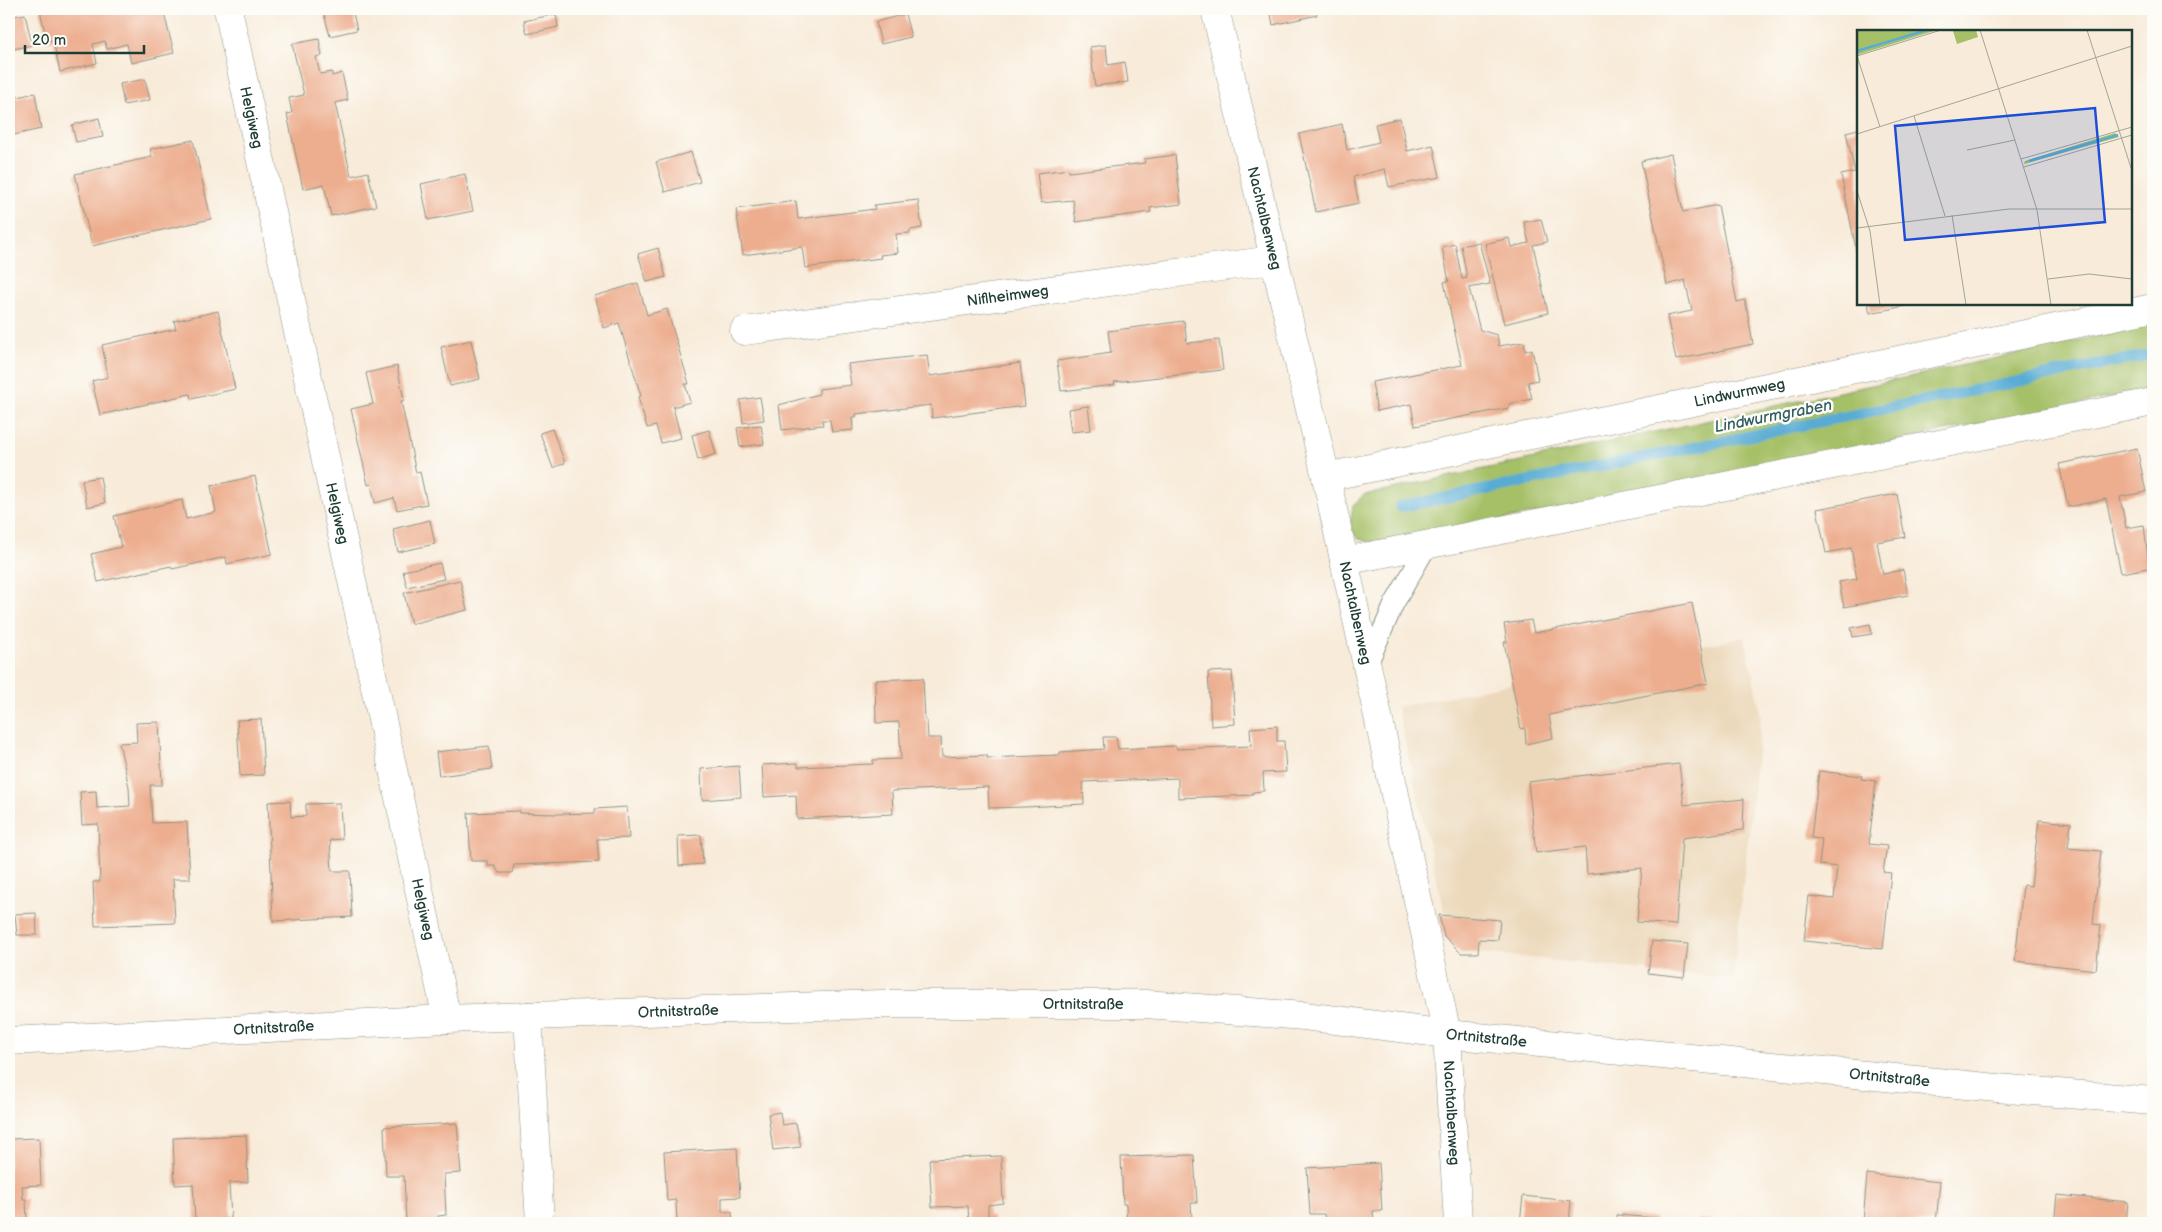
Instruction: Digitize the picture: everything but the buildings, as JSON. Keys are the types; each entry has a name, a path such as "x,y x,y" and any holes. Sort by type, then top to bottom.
{"street":[{"name":"Helgiweg","path":"228,9 448,1019"},
{"name":"Nachtalbenweg","path":"1215,9 1326,477 1447,1034 1458,1223"},
{"name":"Niflheimweg","path":"744,331 1273,260"},
{"name":"Lindwurmweg","path":"1326,477 2153,308"},
{"path":"1344,562 2153,402"},
{"name":"Ortnitstraße","path":"9,1041 448,1019 881,1004 1145,1004 1304,1016 1447,1034 1988,1087 2153,1100"},
{"path":"528,1016 540,1223"}],"lane":[{"path":"1366,667 1394,604 1427,546"}],"shaded area":[{"path":"1745,637 1761,716 1733,979 1453,950 1397,707"}],"green space":[{"path":"2153,324 2153,389 1378,545 1357,538 1350,526 1353,505 1364,495"}],"waterway":[{"name":"Lindwurmgraben","path":"1400,507 2153,354"}]}
